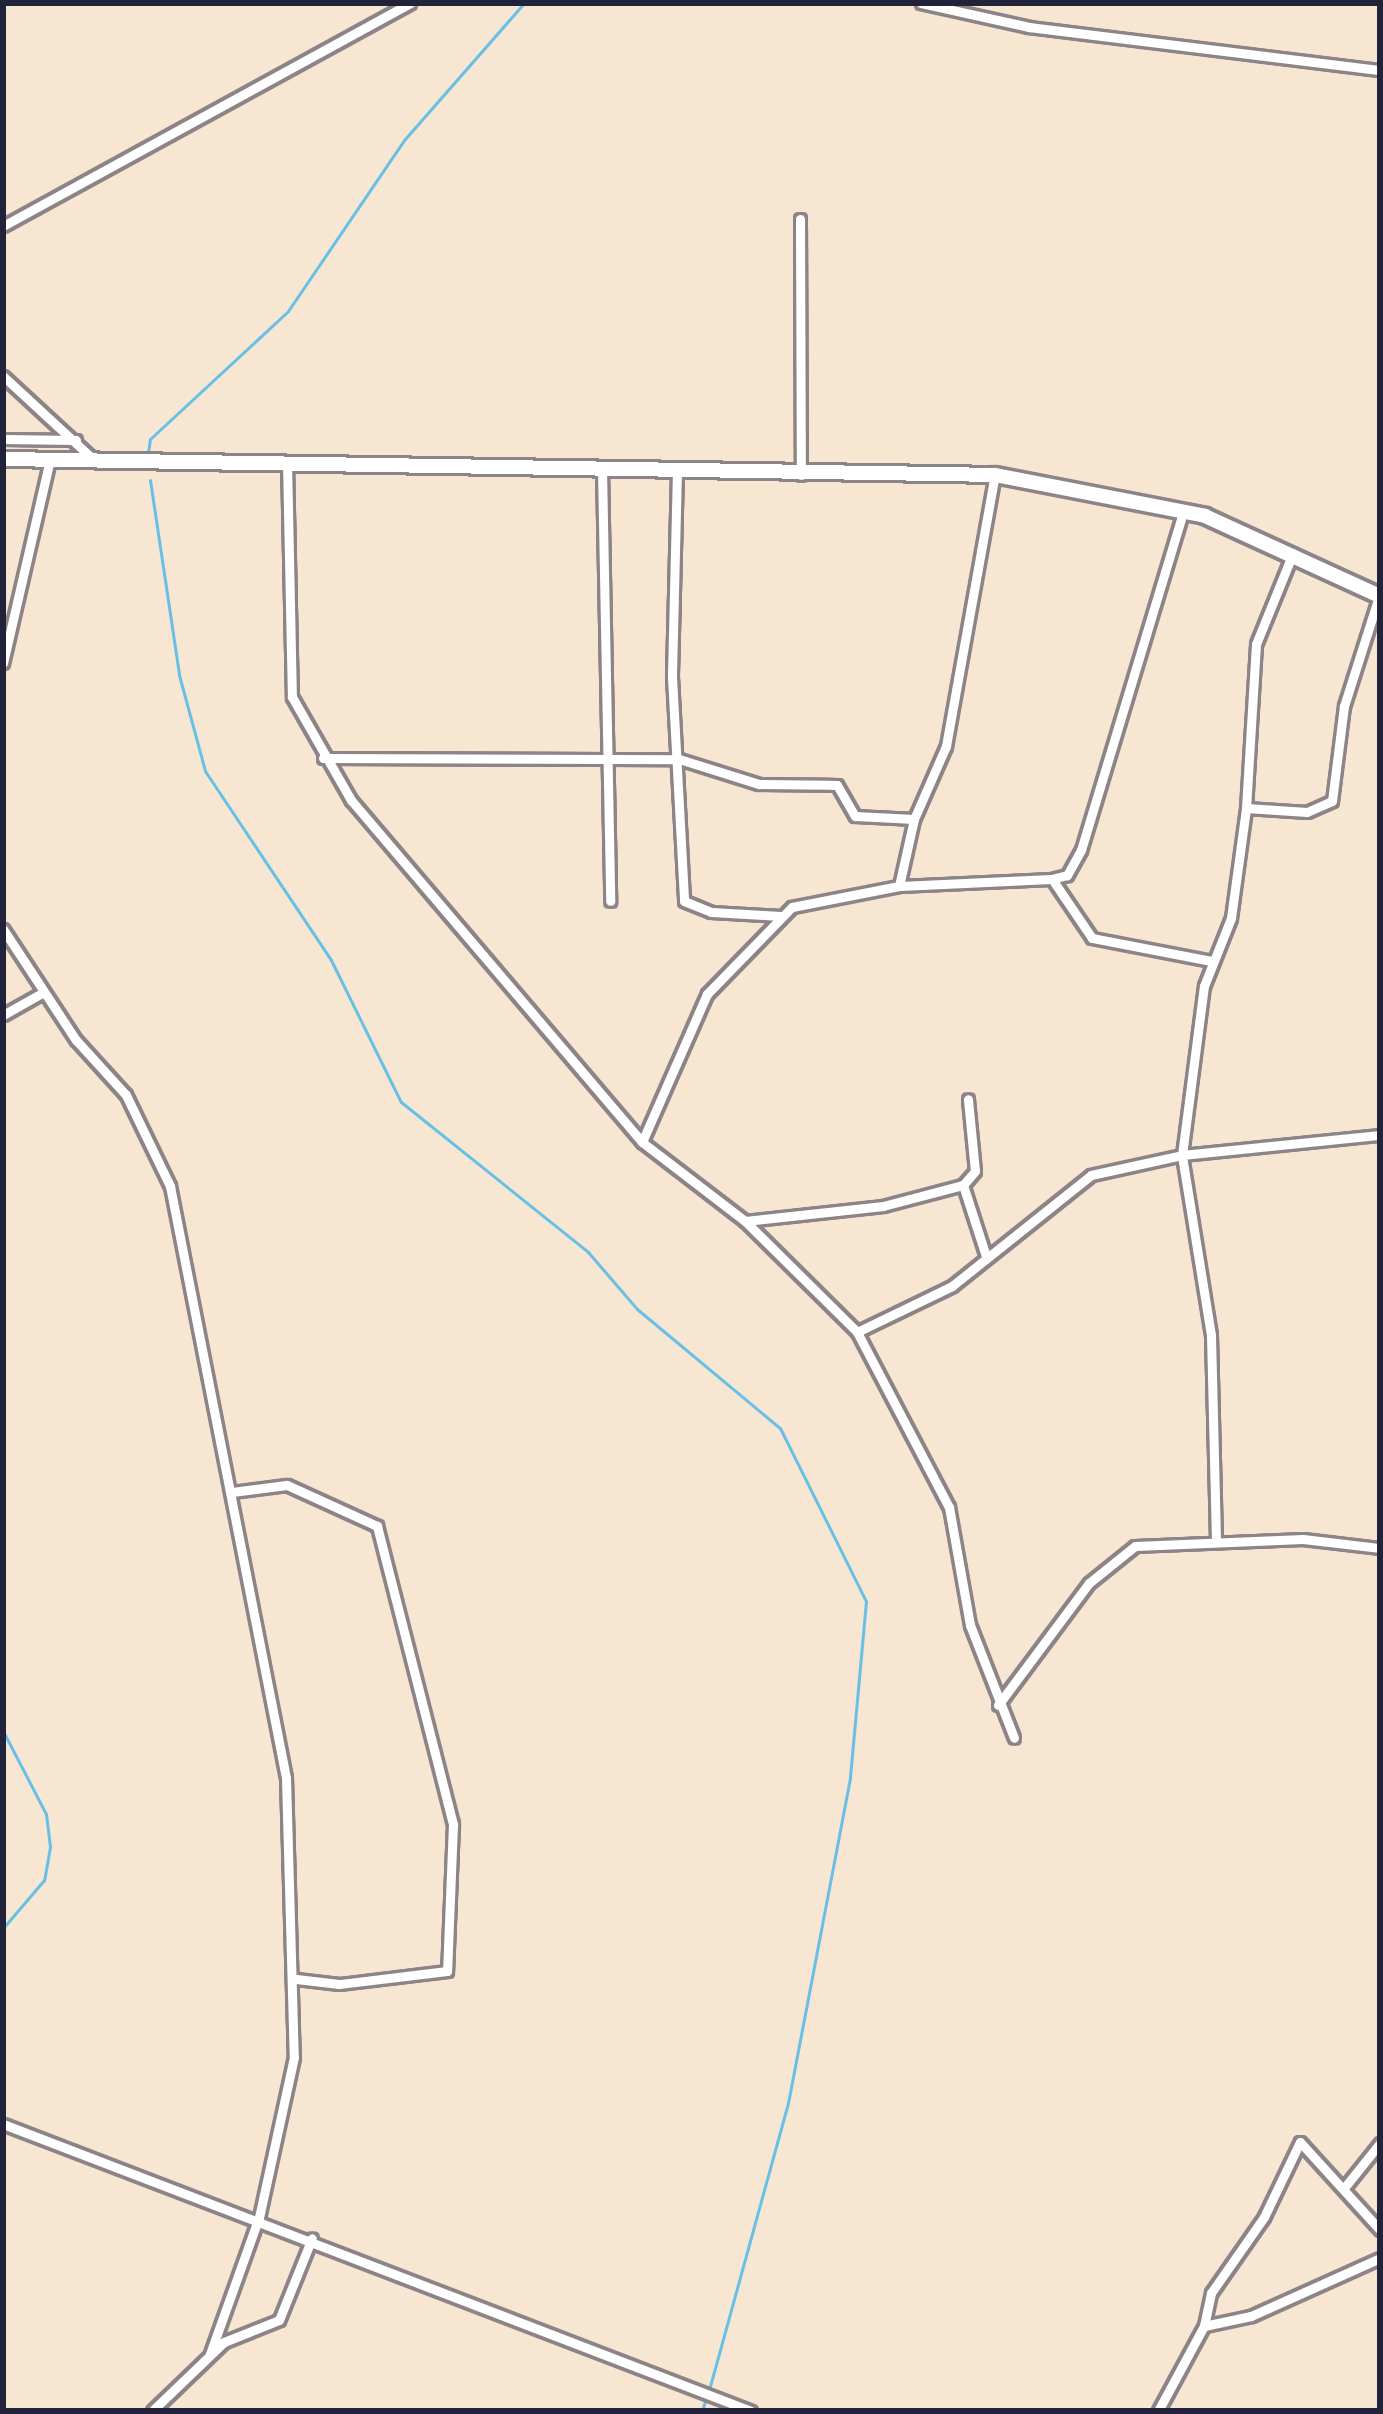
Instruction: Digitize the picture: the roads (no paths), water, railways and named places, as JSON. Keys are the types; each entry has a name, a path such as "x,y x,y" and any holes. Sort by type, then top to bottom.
{"highway":[{"path":"3,459 995,475 1184,509 1293,553 1379,596"}],"street":[{"path":"3,226 410,3"},
{"path":"921,3 1029,27 1380,70"},
{"path":"800,219 801,475"},
{"path":"3,376 95,461"},
{"path":"3,439 76,440"},
{"path":"3,663 50,460"},
{"path":"286,462 292,697 323,758 383,846 642,1142 745,1221 857,1332 949,1507 970,1625 1014,1738"},
{"path":"602,469 610,901"},
{"path":"677,470 672,677 684,901 711,912 781,916"},
{"path":"899,886 914,818 946,746 995,475"},
{"path":"642,1142 707,994 781,916 802,903 899,886 1067,875 1081,850 1184,509"},
{"path":"1216,1540 1211,1335 1182,1155 1211,961 1231,918 1246,808 1256,644 1293,553"},
{"path":"1246,808 1307,812 1333,801 1344,706 1379,596"},
{"path":"323,758 679,759 759,784 837,785 855,816 914,818"},
{"path":"1052,879 1092,938 1211,961"},
{"path":"3,929 42,993 126,1096 170,1186 286,1778 284,1911 296,1979 294,2057 259,2217 211,2354"},
{"path":"3,1016 42,993"},
{"path":"745,1221 883,1206 963,1185 975,1171 968,1100"},
{"path":"857,1332 952,1286 1091,1175 1182,1155 1380,1135"},
{"path":"963,1185 986,1256"},
{"path":"232,1492 287,1485 377,1526 453,1824 447,1971 339,1984 296,1979"},
{"path":"998,1705 1117,1555 1153,1542 1216,1540 1380,1547"},
{"path":"3,2123 259,2217 751,2411"},
{"path":"1158,2411 1204,2326 1211,2293 1264,2217 1300,2142 1380,2230"},
{"path":"1344,2188 1380,2143"},
{"path":"152,2411 211,2354 291,2306 312,2238"},
{"path":"1204,2326 1251,2316 1380,2258"}],"waterway":[{"path":"148,453 150,439 288,311 405,139 524,3"},
{"path":"150,480 179,675 205,771 331,960 401,1102 588,1252 637,1309 780,1428 866,1601 850,1778 788,2103 709,2389"},
{"path":"3,1731 46,1814 50,1847 44,1880 3,1928"},
{"path":"702,2411 706,2398"}]}
